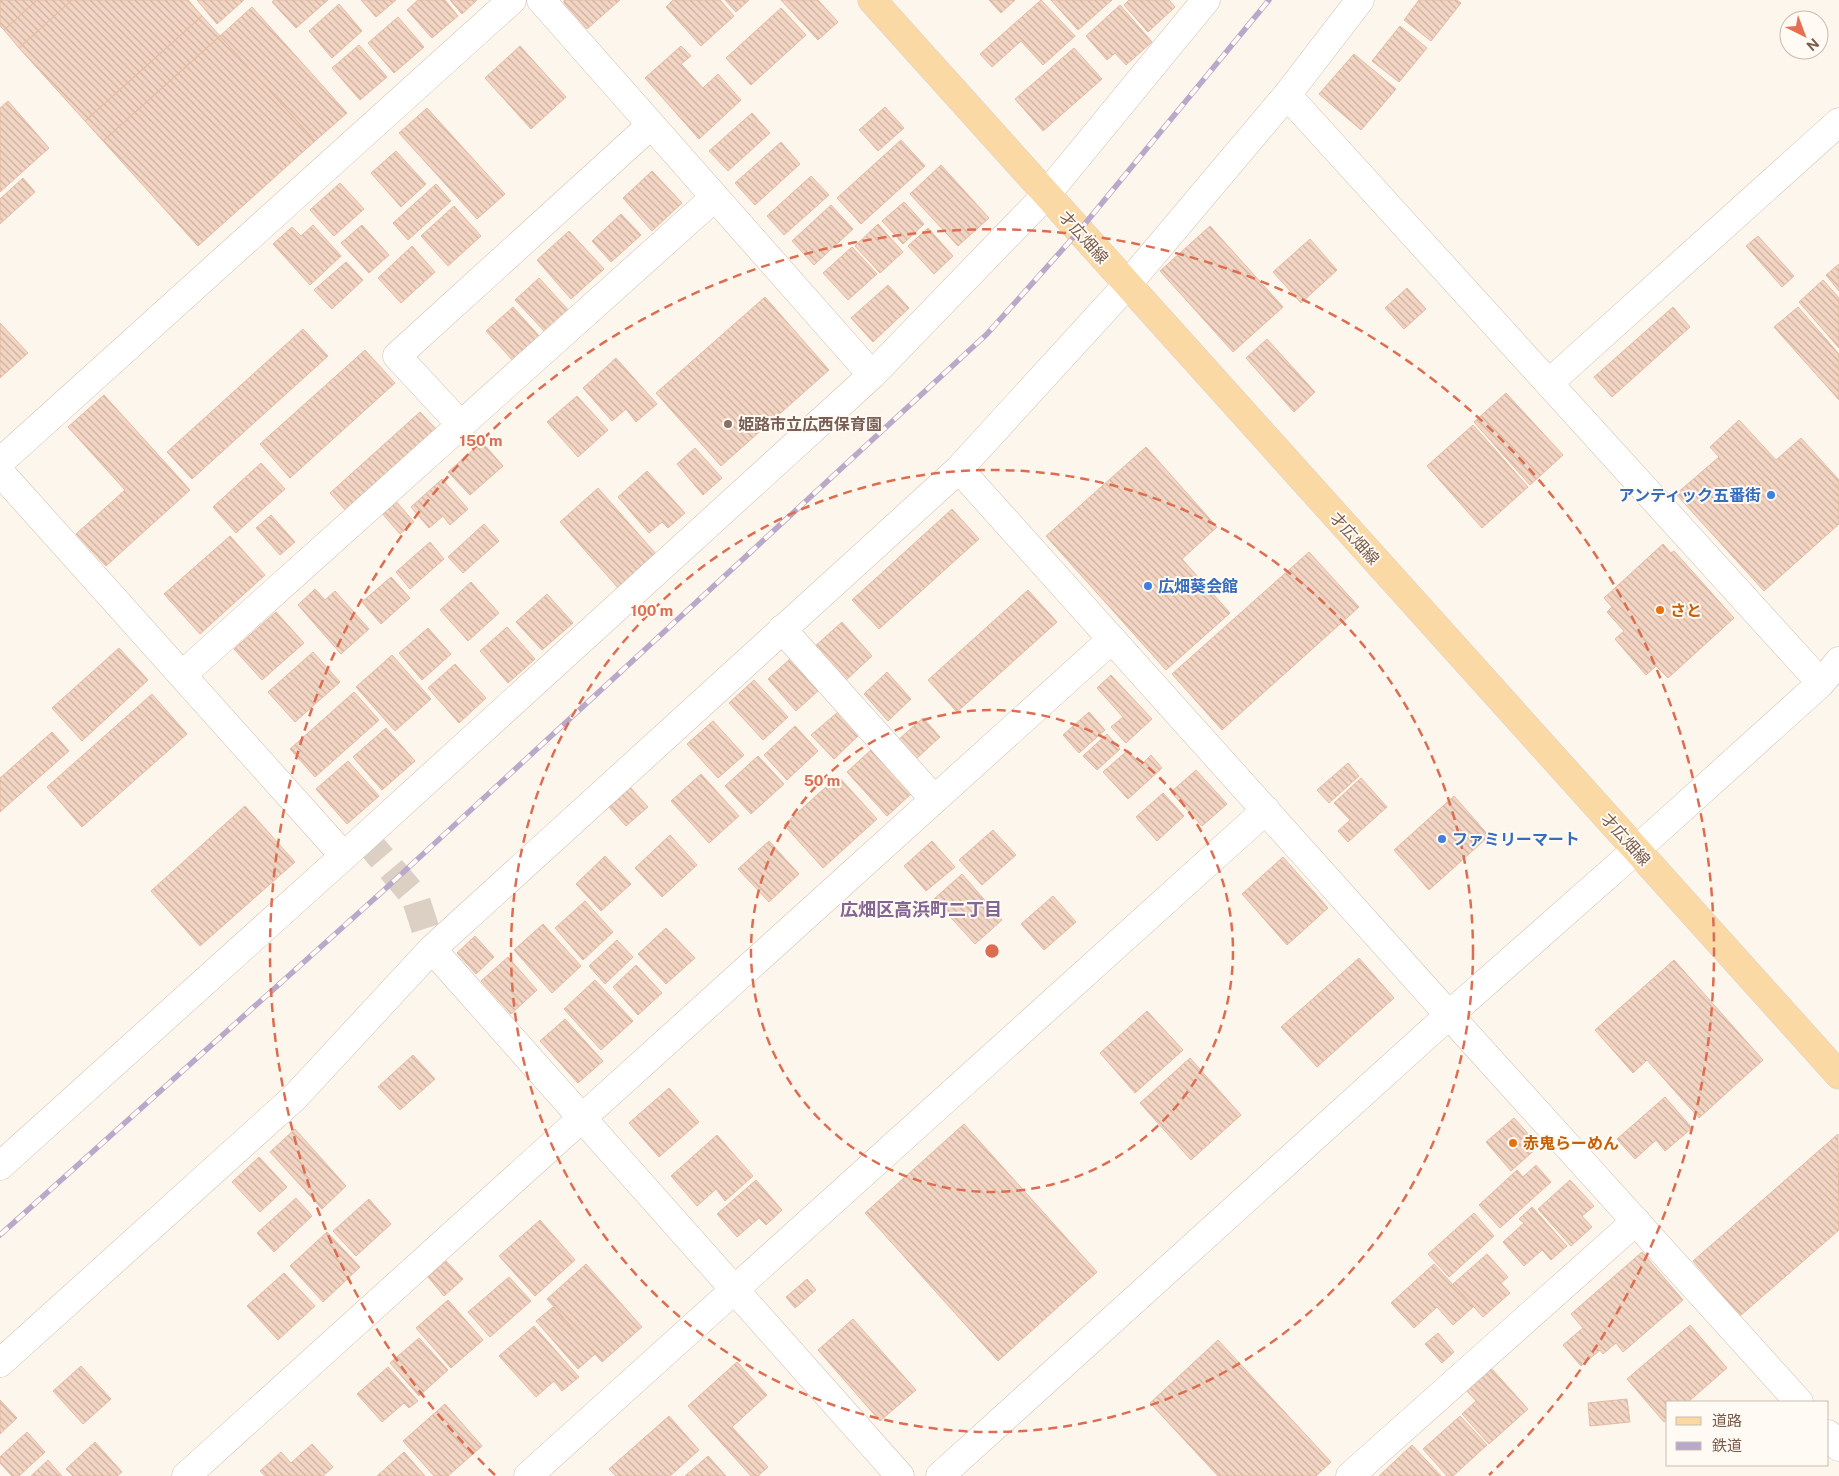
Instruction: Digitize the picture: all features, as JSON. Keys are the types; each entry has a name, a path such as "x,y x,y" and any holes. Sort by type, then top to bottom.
{"main road":[{"name":"才広畑線","path":"872,0 1839,1076"}],"street":[{"path":"0,462 512,0"},
{"path":"541,0 872,375"},
{"path":"0,1166 344,856 872,375 1046,194 1206,0"},
{"path":"0,1362 295,1097 432,949 960,469 1127,285 1287,95 1360,0"},
{"path":"1287,95 1549,383 1830,682"},
{"path":"1549,383 1839,122"},
{"path":"461,425 397,356 651,125"},
{"path":"182,675 715,197"},
{"path":"960,469 1798,1401"},
{"path":"0,472 344,856"},
{"path":"782,629 934,799"},
{"path":"186,1476 1112,639"},
{"path":"940,1476 1449,1015 1830,682 1839,661"},
{"path":"528,1476 1266,810"},
{"path":"432,949 581,1119 736,1289 900,1476"},
{"path":"1350,1476 1636,1221"},
{"path":"1829,1435 1839,1447"}],"building":[{"path":"0,0 37,0 4,30 0,26"},
{"path":"37,0 72,0 19,48 4,30"},
{"path":"72,0 188,0 202,16 85,121 19,48"},
{"path":"197,0 244,0 217,24"},
{"path":"274,0 328,0 296,28 272,2"},
{"path":"361,0 396,0 376,17"},
{"path":"418,0 445,0 458,16 432,38 407,10"},
{"path":"450,0 477,0 462,14"},
{"path":"564,0 620,0 587,29 564,3"},
{"path":"673,0 720,0 734,16 701,46 666,7"},
{"path":"725,0 749,0 736,12"},
{"path":"781,0 818,0 838,22 818,40"},
{"path":"989,0 1015,0 1001,13"},
{"path":"1041,0 1075,36 1043,65 1021,41 992,67 980,54"},
{"path":"1051,0 1112,0 1078,30"},
{"path":"1129,0 1169,0 1175,7 1148,32 1124,5"},
{"path":"1419,0 1457,0 1461,3 1431,41 1404,20"},
{"path":"339,4 362,31 332,58 309,31"},
{"path":"1120,5 1152,42 1126,65 1115,53 1107,60 1086,36"},
{"path":"252,7 347,113 315,141 220,36"},
{"path":"781,8 806,35 751,85 726,58"},
{"path":"202,16 220,36 103,141 85,121"},
{"path":"398,17 424,47 394,73 368,43"},
{"path":"1400,26 1427,48 1399,82 1372,61"},
{"path":"220,36 315,141 198,246 103,141"},
{"path":"359,45 387,77 360,100 332,68"},
{"path":"520,46 566,97 531,129 485,78"},
{"path":"681,46 691,56 681,64 703,88 718,74 741,100 699,139 645,78"},
{"path":"1074,48 1102,79 1043,131 1015,99"},
{"path":"1354,54 1396,89 1361,130 1319,94"},
{"path":"8,101 49,148 0,192 0,108"},
{"path":"885,107 904,128 878,151 859,130"},
{"path":"427,108 505,194 477,219 399,133"},
{"path":"752,113 770,133 728,171 709,151"},
{"path":"901,140 925,166 861,224 837,198"},
{"path":"781,142 800,164 755,205 735,183"},
{"path":"396,151 426,184 401,207 371,173"},
{"path":"941,165 989,218 958,246 910,194"},
{"path":"652,171 682,203 652,231 623,198"},
{"path":"811,176 829,195 784,235 767,216"},
{"path":"23,178 35,192 0,224 0,199"},
{"path":"340,183 364,209 334,236 310,210"},
{"path":"436,184 451,201 408,240 393,223"},
{"path":"904,202 924,224 903,244 882,221"},
{"path":"831,205 853,229 814,265 792,241"},
{"path":"454,206 481,236 448,266 421,236"},
{"path":"621,214 641,235 611,262 592,241"},
{"path":"878,224 903,252 880,273 855,246"},
{"path":"313,225 341,256 310,285 273,244 292,227 301,236"},
{"path":"362,225 389,255 369,273 341,243"},
{"path":"1210,226 1283,307 1233,352 1160,271"},
{"path":"928,228 953,256 934,274 908,246"},
{"path":"569,231 604,269 571,299 537,260"},
{"path":"1758,236 1794,276 1782,287 1746,246"},
{"path":"1310,239 1337,270 1301,303 1273,272"},
{"path":"412,246 435,272 401,303 378,278"},
{"path":"852,247 877,274 848,300 823,273"},
{"path":"346,262 363,280 332,309 314,290"},
{"path":"1839,264 1839,291 1826,275"},
{"path":"539,278 570,312 547,334 515,300"},
{"path":"1823,280 1839,298 1839,348 1799,302"},
{"path":"888,285 909,308 873,342 851,318"},
{"path":"1407,288 1426,309 1404,329 1385,308"},
{"path":"765,297 829,370 721,466 656,393"},
{"path":"513,307 541,338 514,362 486,331"},
{"path":"1673,307 1690,327 1612,397 1594,377"},
{"path":"1798,307 1839,354 1839,400 1774,327"},
{"path":"0,323 28,353 0,378"},
{"path":"303,329 328,356 192,479 167,452"},
{"path":"1267,339 1315,392 1294,412 1246,358"},
{"path":"365,350 395,383 290,478 260,444"},
{"path":"616,358 657,404 636,422 626,409 612,421 583,388"},
{"path":"1506,393 1563,455 1530,485 1474,422"},
{"path":"104,395 190,490 106,566 76,534 125,490 68,427"},
{"path":"577,396 608,430 578,457 547,422"},
{"path":"420,412 437,430 347,512 330,493"},
{"path":"1739,420 1776,460 1801,438 1839,480 1839,524 1764,591 1676,494 1719,457 1710,447"},
{"path":"1473,425 1528,487 1482,528 1427,466"},
{"path":"482,442 503,466 470,495 448,472"},
{"name":"広畑葵会館","path":"1146,447 1217,527 1182,559 1230,613 1166,670 1046,536"},
{"path":"695,448 722,478 703,495 677,464"},
{"path":"261,463 285,489 236,533 213,507"},
{"path":"647,471 685,513 668,528 662,522 649,533 618,497"},
{"path":"442,479 468,509 450,525 443,516 429,528 411,507"},
{"path":"598,488 657,555 619,589 560,522"},
{"path":"394,499 414,522 400,534 380,511"},
{"path":"952,509 979,539 879,629 852,600"},
{"path":"271,515 295,542 280,555 256,528"},
{"path":"484,524 499,541 463,573 448,557"},
{"path":"230,536 265,575 200,634 164,594"},
{"path":"430,542 444,559 410,589 396,572"},
{"path":"1663,544 1671,553 1674,551 1734,618 1668,678 1656,666 1646,675 1615,639 1624,631 1607,612 1612,607 1604,598"},
{"path":"1309,552 1359,607 1222,730 1172,674"},
{"path":"391,577 410,598 381,624 362,602"},
{"path":"471,582 499,613 468,641 440,610"},
{"path":"315,589 325,600 335,591 369,629 341,654 298,605"},
{"path":"1028,590 1057,622 957,712 928,680"},
{"path":"547,594 573,623 542,650 516,622"},
{"path":"276,612 304,643 262,680 234,649"},
{"path":"842,622 872,656 844,682 813,648"},
{"path":"507,627 535,659 508,683 480,651"},
{"path":"428,628 451,654 422,680 399,653"},
{"path":"119,648 148,680 82,741 52,708"},
{"path":"313,652 340,682 295,722 268,692"},
{"path":"392,655 431,699 395,731 356,687"},
{"path":"791,658 820,689 796,711 768,679"},
{"path":"455,664 486,698 459,723 428,688"},
{"path":"887,672 911,699 888,721 864,694"},
{"path":"1111,675 1152,719 1126,743 1111,727 1123,717 1097,688"},
{"path":"754,680 788,717 763,740 729,703"},
{"path":"354,692 379,720 315,777 290,749"},
{"path":"152,694 187,734 82,827 47,787"},
{"path":"838,712 859,735 834,759 811,735"},
{"path":"1089,712 1105,730 1079,753 1063,735"},
{"path":"923,718 940,737 916,759 898,740"},
{"path":"713,721 744,755 718,778 687,744"},
{"path":"795,726 818,751 787,780 764,755"},
{"path":"386,728 415,761 382,790 353,757"},
{"path":"52,732 69,751 0,812 0,778"},
{"path":"1107,734 1120,749 1097,770 1083,756"},
{"path":"872,749 912,793 887,816 847,772"},
{"path":"1128,750 1141,765 1151,755 1162,768 1128,799 1103,772"},
{"path":"758,756 784,784 751,814 725,786"},
{"path":"348,761 379,796 347,824 316,789"},
{"path":"1348,763 1359,776 1329,803 1317,790"},
{"path":"1196,770 1227,804 1202,826 1171,792"},
{"path":"701,774 739,816 709,843 671,801"},
{"path":"838,776 877,819 823,868 784,825"},
{"path":"1361,778 1387,807 1348,842 1338,831 1350,820 1334,803"},
{"path":"630,787 648,807 626,826 608,806"},
{"path":"1163,793 1184,816 1157,841 1136,817"},
{"path":"1454,796 1489,836 1429,890 1394,850"},
{"path":"245,806 295,862 200,946 151,891"},
{"path":"993,830 1016,855 982,885 959,860"},
{"path":"670,835 697,865 662,897 635,868"},
{"path":"769,841 799,874 769,902 738,869"},
{"path":"932,841 955,867 926,891 904,866"},
{"path":"605,856 631,884 601,911 576,884"},
{"path":"1283,857 1328,908 1287,945 1242,894"},
{"path":"962,874 1002,920 975,944 934,899"},
{"path":"1053,896 1076,922 1044,950 1021,924"},
{"path":"585,901 613,932 583,960 555,928"},
{"path":"543,924 581,966 552,993 514,950"},
{"path":"666,928 695,958 666,984 638,954"},
{"path":"475,936 494,957 476,974 457,953"},
{"path":"617,940 633,957 605,984 589,966"},
{"path":"508,957 537,990 511,1014 481,981"},
{"path":"1359,958 1394,998 1317,1067 1281,1027"},
{"path":"1674,960 1763,1060 1699,1118 1647,1060 1633,1073 1595,1030"},
{"path":"636,965 662,993 638,1015 613,987"},
{"path":"595,980 633,1021 601,1050 564,1009"},
{"path":"1147,1011 1183,1050 1135,1093 1100,1053"},
{"path":"565,1019 603,1061 578,1083 540,1041"},
{"path":"413,1055 435,1079 400,1110 378,1087"},
{"path":"1190,1058 1241,1115 1191,1160 1140,1103"},
{"path":"669,1088 699,1122 659,1157 629,1123"},
{"path":"1665,1097 1692,1128 1665,1151 1656,1140 1635,1159 1617,1139"},
{"path":"1514,1118 1539,1146 1511,1171 1486,1142"},
{"path":"964,1124 1097,1272 998,1361 865,1213"},
{"path":"295,1129 346,1186 322,1209 270,1152"},
{"path":"1838,1134 1839,1230 1740,1316 1693,1261"},
{"path":"717,1135 753,1176 725,1201 716,1189 697,1206 671,1176"},
{"path":"259,1157 287,1187 260,1212 232,1182"},
{"path":"1536,1165 1551,1182 1500,1228 1479,1205 1517,1170 1523,1177"},
{"path":"756,1180 782,1210 766,1225 759,1218 737,1237 717,1214"},
{"path":"1570,1180 1594,1206 1582,1216 1592,1227 1571,1246 1538,1209"},
{"path":"296,1198 312,1216 274,1252 257,1233"},
{"path":"369,1199 391,1224 356,1256 333,1231"},
{"path":"1532,1207 1567,1246 1551,1260 1542,1250 1524,1266 1503,1242 1524,1223 1519,1219"},
{"path":"1474,1213 1494,1236 1449,1277 1428,1254"},
{"path":"540,1220 575,1260 535,1296 499,1256"},
{"path":"327,1232 360,1267 323,1302 290,1266"},
{"path":"1642,1252 1683,1300 1623,1352 1616,1343 1603,1354 1600,1350 1581,1366 1563,1345 1583,1328 1571,1314"},
{"path":"1487,1254 1508,1277 1501,1283 1510,1293 1483,1317 1453,1284"},
{"path":"446,1261 463,1279 444,1296 428,1277"},
{"path":"586,1264 642,1327 602,1362 547,1299"},
{"path":"1434,1264 1473,1307 1453,1325 1437,1307 1414,1328 1391,1303"},
{"path":"284,1273 315,1306 278,1340 247,1306"},
{"path":"509,1277 531,1301 490,1337 468,1312"},
{"path":"807,1279 816,1290 795,1308 786,1297"},
{"path":"448,1300 483,1340 451,1368 416,1328"},
{"path":"553,1307 595,1354 578,1369 536,1321"},
{"path":"853,1319 916,1390 880,1421 818,1350"},
{"path":"1690,1325 1727,1368 1689,1401 1666,1401 1666,1420 1664,1422 1627,1379"},
{"path":"534,1326 579,1377 562,1391 554,1381 536,1397 499,1356"},
{"path":"1438,1333 1454,1352 1442,1363 1425,1344"},
{"path":"419,1338 448,1370 419,1396 390,1363"},
{"path":"1218,1340 1331,1462 1316,1476 1218,1476 1150,1403"},
{"path":"737,1362 767,1395 732,1427 768,1467 758,1476 751,1476 688,1406"},
{"path":"81,1366 111,1399 83,1424 53,1391"},
{"path":"388,1367 418,1401 409,1408 404,1403 382,1422 357,1394"},
{"path":"1491,1368 1528,1409 1489,1444 1462,1414 1476,1401 1466,1390"},
{"path":"1627,1399 1630,1422 1590,1426 1588,1403"},
{"path":"0,1400 17,1418 0,1434"},
{"path":"445,1404 482,1446 448,1476 434,1476 403,1441"},
{"path":"669,1416 699,1450 670,1476 616,1476 609,1469"},
{"path":"1460,1416 1487,1445 1453,1476 1447,1476 1423,1449"},
{"path":"27,1432 45,1452 19,1476 12,1476 0,1463 0,1457"},
{"path":"95,1442 122,1472 117,1476 73,1476 66,1469"},
{"path":"312,1444 333,1467 323,1476 265,1476 260,1471 281,1452 291,1463"},
{"path":"1412,1445 1441,1476 1379,1476"},
{"path":"404,1452 425,1476 377,1476"},
{"path":"708,1456 726,1476 685,1476"},
{"path":"48,1460 62,1476 31,1476"}],"tunnel":[{"path":"364,837 415,897 432,949"}],"railway":[{"path":"0,1235 383,891 987,334 1079,231 1269,0"}],"place":[{"name":"姫路市立広西保育園","path":"728,424"},
{"name":"アンティック五番街","path":"1771,495"},
{"name":"広畑葵会館","path":"1148,586"},
{"name":"さと","path":"1660,610"},
{"name":"ファミリーマート","path":"1442,839"},
{"name":"赤鬼らーめん","path":"1513,1143"}],"district":[{"name":"広畑区高浜町二丁目","path":"921,910"}]}
